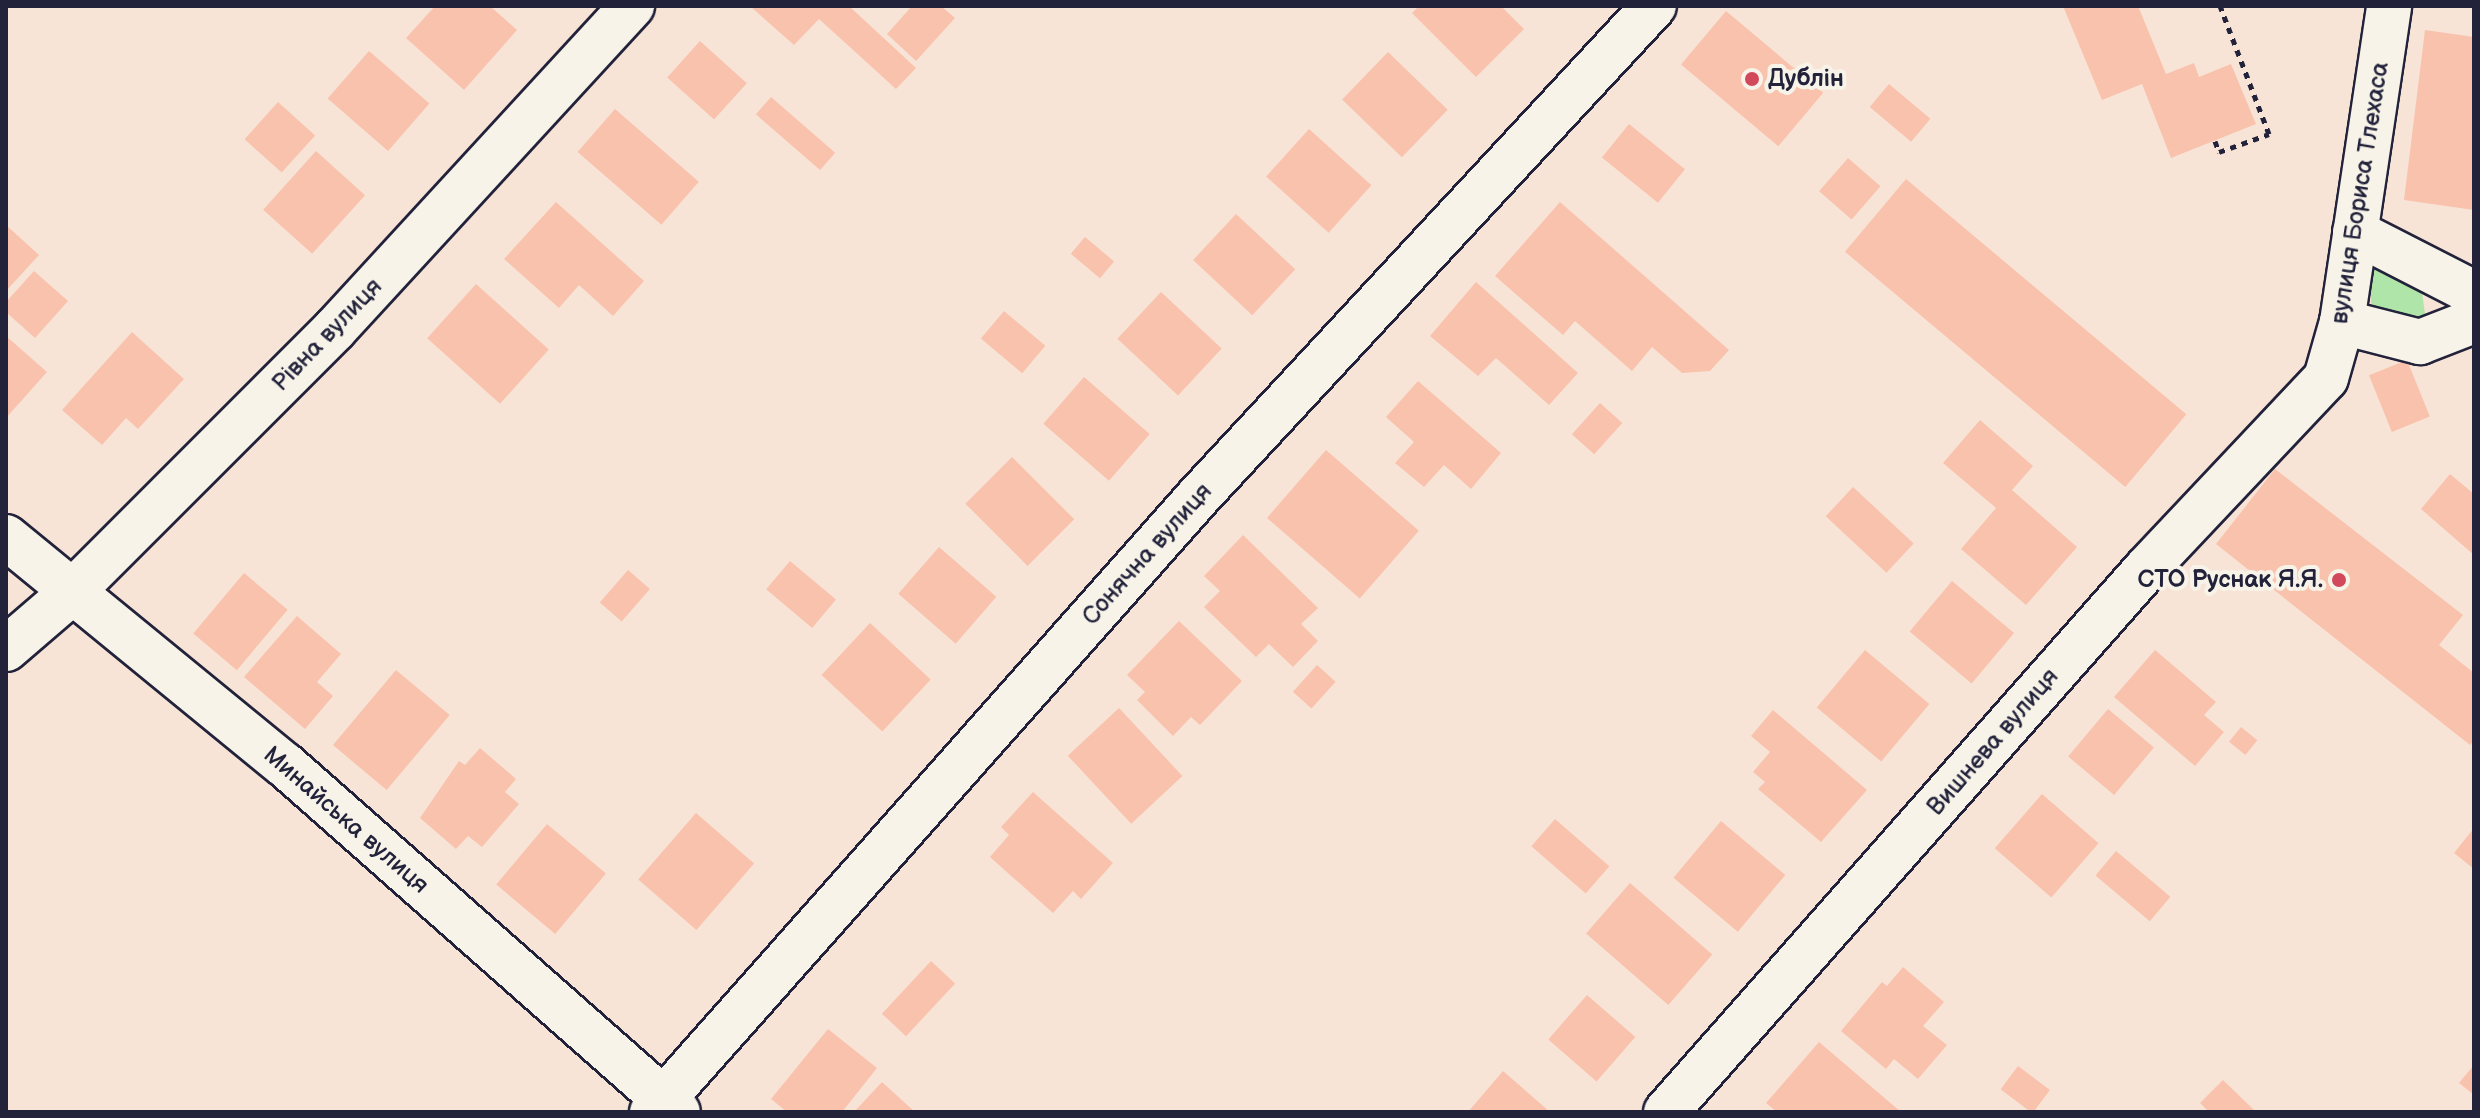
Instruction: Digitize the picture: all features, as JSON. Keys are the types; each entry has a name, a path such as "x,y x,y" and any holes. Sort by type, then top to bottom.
{"street":[{"name":"Рівна вулиця","path":"6,649 70,594 335,329 632,6"},
{"name":"Сонячна вулиця","path":"664,1108 1198,497 1654,6"},
{"name":"вулиця Бориса Тлехаса","path":"2326,378 2342,322 2389,6"},
{"path":"2342,322 2420,342 2456,328 2457,284 2355,232"},
{"name":"Вишнева вулиця","path":"1666,1112 2146,569 2326,378"},
{"name":"Минайська вулиця","path":"6,537 70,594 285,765 664,1108"}],"path":[{"path":"2215,141 2219,152 2269,134 2220,6"}],"green space":[{"path":"2384,266 2416,281 2422,292 2425,314 2413,333 2373,319 2369,279 2372,269"}],"building":[{"path":"435,6 490,6 517,30 464,90 406,38"},
{"path":"750,6 849,6 916,68 896,89 819,19 794,45"},
{"path":"912,6 941,6 955,18 916,61 887,34"},
{"path":"1419,6 1501,6 1524,29 1476,77 1412,13"},
{"path":"2063,6 2138,6 2166,74 2194,63 2199,77 2231,64 2256,124 2171,158 2142,84 2102,100"},
{"name":"Дублін","path":"1726,11 1823,93 1778,146 1681,65"},
{"path":"2425,30 2474,37 2474,210 2404,200"},
{"path":"700,41 747,83 714,120 667,77"},
{"path":"369,51 429,103 388,151 328,99"},
{"path":"1388,52 1448,110 1402,157 1342,99"},
{"path":"1889,84 1930,119 1911,142 1870,107"},
{"path":"771,97 835,153 820,170 756,114"},
{"path":"278,102 315,135 282,173 245,139"},
{"path":"615,109 699,182 661,225 578,152"},
{"path":"1629,124 1685,169 1658,203 1602,157"},
{"path":"1309,129 1371,185 1329,233 1266,177"},
{"path":"316,151 365,195 312,254 263,210"},
{"path":"1848,158 1880,186 1852,219 1819,191"},
{"path":"1906,179 2186,414 2125,487 1845,252"},
{"path":"556,202 644,281 613,316 579,285 559,308 504,259"},
{"path":"1560,202 1729,350 1710,371 1682,373 1652,347 1632,371 1575,321 1563,335 1495,276"},
{"path":"1236,214 1295,269 1252,315 1193,260"},
{"path":"6,225 39,255 6,291"},
{"path":"1085,237 1114,261 1100,278 1071,254"},
{"path":"34,271 68,301 35,338 6,312 6,302"},
{"path":"1476,282 1578,373 1549,405 1496,358 1478,376 1430,336"},
{"path":"476,284 549,350 500,404 427,338"},
{"path":"1161,292 1222,349 1178,395 1117,339"},
{"path":"1004,311 1045,346 1022,373 981,339"},
{"path":"132,332 184,379 138,429 126,418 102,445 62,410"},
{"path":"6,336 47,372 6,418"},
{"path":"2407,360 2430,417 2392,432 2369,375"},
{"path":"1084,377 1150,434 1109,481 1043,424"},
{"path":"1418,381 1501,453 1471,489 1444,465 1424,487 1395,463 1414,442 1386,417"},
{"path":"1600,403 1622,423 1594,454 1572,434"},
{"path":"1980,420 2033,466 2012,490 2077,547 2026,605 1961,549 1996,508 1943,463"},
{"path":"1326,450 1419,531 1360,599 1267,518"},
{"path":"1012,457 1074,519 1028,566 965,504"},
{"name":"СТО Руснак Я.Я.","path":"2275,469 2463,615 2439,645 2474,673 2474,740 2470,745 2216,544"},
{"path":"2450,474 2474,494 2474,555 2421,509"},
{"path":"1853,487 1914,544 1886,573 1826,516"},
{"path":"1243,535 1318,608 1301,624 1318,641 1293,667 1269,644 1256,657 1204,607 1220,591 1204,576"},
{"path":"939,547 996,597 956,644 898,594"},
{"path":"790,561 836,600 812,628 766,589"},
{"path":"628,570 650,589 622,621 600,602"},
{"path":"244,573 288,610 237,670 193,634"},
{"path":"1952,581 2014,633 1972,684 1910,632"},
{"path":"297,616 341,654 317,682 333,696 305,729 244,677"},
{"path":"1179,621 1242,681 1200,725 1191,717 1173,736 1137,700 1145,692 1127,675"},
{"path":"870,623 931,680 882,732 822,675"},
{"path":"1865,650 1929,704 1881,761 1817,707"},
{"path":"2155,650 2216,702 2204,715 2224,732 2195,766 2114,697"},
{"path":"1317,665 1336,682 1311,708 1293,692"},
{"path":"396,670 450,715 387,790 333,745"},
{"path":"1119,708 1182,776 1131,824 1068,756"},
{"path":"2108,709 2154,748 2114,795 2068,756"},
{"path":"1773,710 1867,790 1821,842 1758,789 1765,782 1753,772 1770,752 1751,736"},
{"path":"2241,727 2257,740 2245,755 2229,742"},
{"path":"480,748 516,779 505,792 519,804 482,847 468,836 456,849 420,818 459,761 465,765"},
{"path":"1033,792 1113,863 1081,899 1073,891 1053,913 990,857 1009,835 1001,827"},
{"path":"2042,794 2099,843 2051,898 1995,848"},
{"path":"696,813 754,864 696,930 638,879"},
{"path":"1555,819 1609,866 1586,893 1531,846"},
{"path":"1721,821 1785,875 1738,932 1673,878"},
{"path":"547,824 606,873 555,934 496,885"},
{"path":"2474,828 2474,869 2454,853"},
{"path":"2116,851 2170,897 2150,921 2095,876"},
{"path":"1630,883 1712,955 1668,1005 1586,934"},
{"path":"931,961 955,984 906,1036 882,1014"},
{"path":"1903,967 1944,1002 1923,1026 1947,1045 1918,1079 1894,1059 1886,1069 1841,1031 1882,982 1887,986"},
{"path":"1587,995 1635,1037 1597,1082 1548,1040"},
{"path":"828,1029 877,1068 842,1112 787,1112 771,1099"},
{"path":"1819,1042 1901,1112 1777,1112 1766,1103"},
{"path":"2474,1065 2474,1095 2459,1083"},
{"path":"2018,1066 2050,1090 2031,1112 2001,1089"},
{"path":"1503,1071 1550,1112 1468,1112"},
{"path":"2223,1080 2256,1112 2209,1112 2200,1103"},
{"path":"882,1082 915,1112 854,1112"}],"place":[{"name":"Дублін","path":"1752,79"},
{"name":"СТО Руснак Я.Я.","path":"2339,580"}]}
